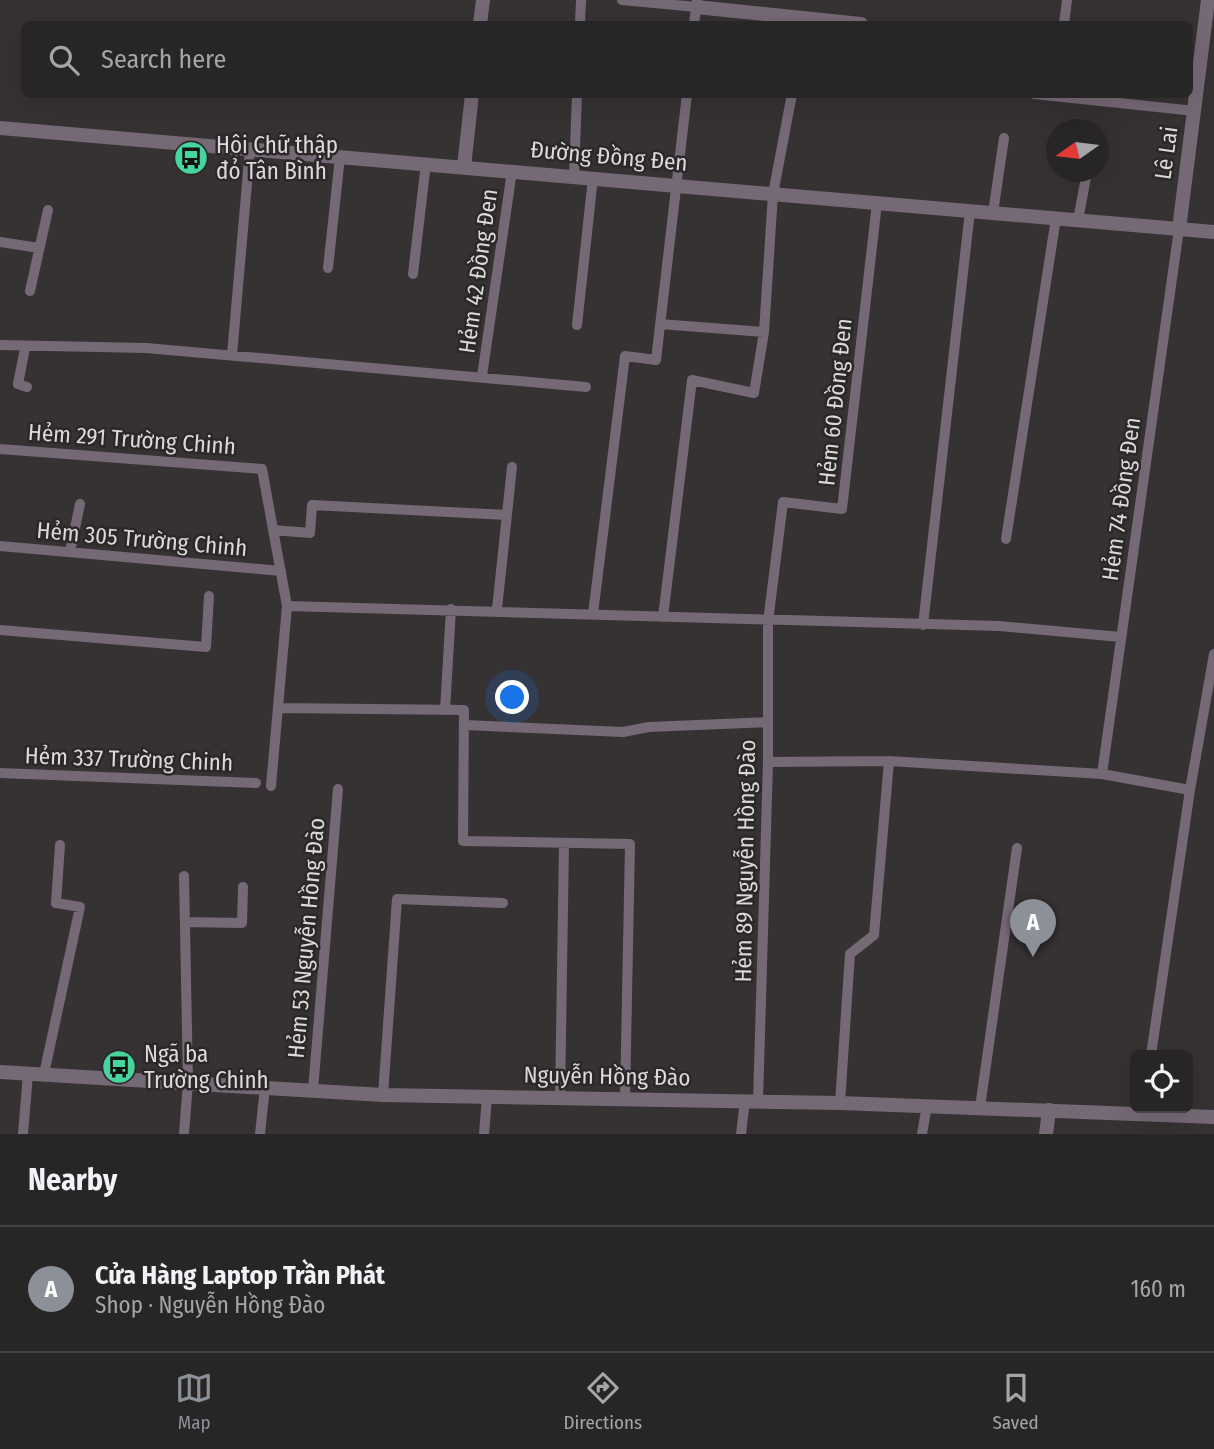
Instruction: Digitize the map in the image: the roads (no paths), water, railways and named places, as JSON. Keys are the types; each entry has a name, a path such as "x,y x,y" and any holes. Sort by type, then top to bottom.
{"street":[{"path":"480,21 483,0"},
{"name":"Lê Lai","path":"1179,229 1195,111 1195,60 1208,0"},
{"path":"696,4 800,21"},
{"path":"464,167 472,98"},
{"name":"Đường Đồng Đen","path":"0,128 1214,232"},
{"name":"Nguyễn Hồng Đào","path":"0,1072 383,1095 1130,1111"},
{"path":"1046,1134 1049,1110"},
{"name":"Nguyễn Hồng Đào","path":"1167,1113 1214,1117"}],"lane":[{"path":"580,21 581,0"},
{"path":"621,0 696,4"},
{"path":"1064,21 1067,0"},
{"path":"574,176 577,98"},
{"path":"593,614 625,356 656,360 687,98"},
{"path":"663,617 692,380 754,393 764,332 772,194 791,98"},
{"path":"1072,98 1195,111"},
{"path":"993,213 1004,138"},
{"path":"232,355 250,149"},
{"path":"328,268 340,157"},
{"path":"413,274 426,163"},
{"name":"Hẻm 42 Đồng Đen","path":"482,376 512,171"},
{"path":"577,325 593,178"},
{"path":"1078,220 1085,182"},
{"name":"Hẻm 60 Đồng Đen","path":"768,622 783,502 842,509 877,203"},
{"path":"30,291 48,210"},
{"path":"923,625 970,211"},
{"path":"1006,539 1056,218"},
{"name":"Hẻm 74 Đồng Đen","path":"1102,774 1179,229"},
{"path":"0,243 39,248"},
{"path":"660,324 764,332"},
{"path":"0,345 25,348 146,348 586,387"},
{"path":"25,348 18,384 27,387"},
{"name":"Hẻm 291 Trường Chinh","path":"0,449 262,469 273,530"},
{"path":"498,609 512,467"},
{"path":"70,552 80,504"},
{"path":"271,786 287,606 273,530 310,533 312,505 507,515"},
{"name":"Hẻm 305 Trường Chinh","path":"0,546 281,571"},
{"path":"0,630 206,647 209,596"},
{"path":"287,606 498,609 768,622 999,626 1121,637"},
{"path":"445,710 451,609"},
{"name":"Hẻm 89 Nguyễn Hồng Đào","path":"741,1134 751,1101 768,762 768,622"},
{"path":"1153,1050 1190,790 1214,654"},
{"path":"279,708 464,710 463,841 629,844 625,1099"},
{"path":"465,725 623,732 649,727 768,722"},
{"path":"840,1103 850,954 874,935 889,761"},
{"path":"768,762 889,761 1102,774 1190,790"},
{"name":"Hẻm 337 Trường Chinh","path":"0,773 257,783"},
{"name":"Hẻm 53 Nguyễn Hồng Đào","path":"313,1090 338,789"},
{"path":"560,1098 564,843"},
{"path":"44,1074 80,907 56,904 60,845"},
{"path":"980,1107 1017,848"},
{"path":"184,876 188,1082 184,1134"},
{"path":"185,922 242,923 243,887"},
{"path":"383,1095 397,899 503,903"},
{"path":"23,1134 28,1073"},
{"path":"260,1134 265,1087"},
{"path":"484,1134 487,1097"},
{"path":"922,1134 927,1105"}],"place":[{"name":"Hội Chữ thập đỏ Tân Bình","path":"191,158"},
{"name":"Cửa Hàng Laptop Trần Phát","path":"1033,957"},
{"name":"Ngã ba Trường Chinh","path":"119,1067"}]}
